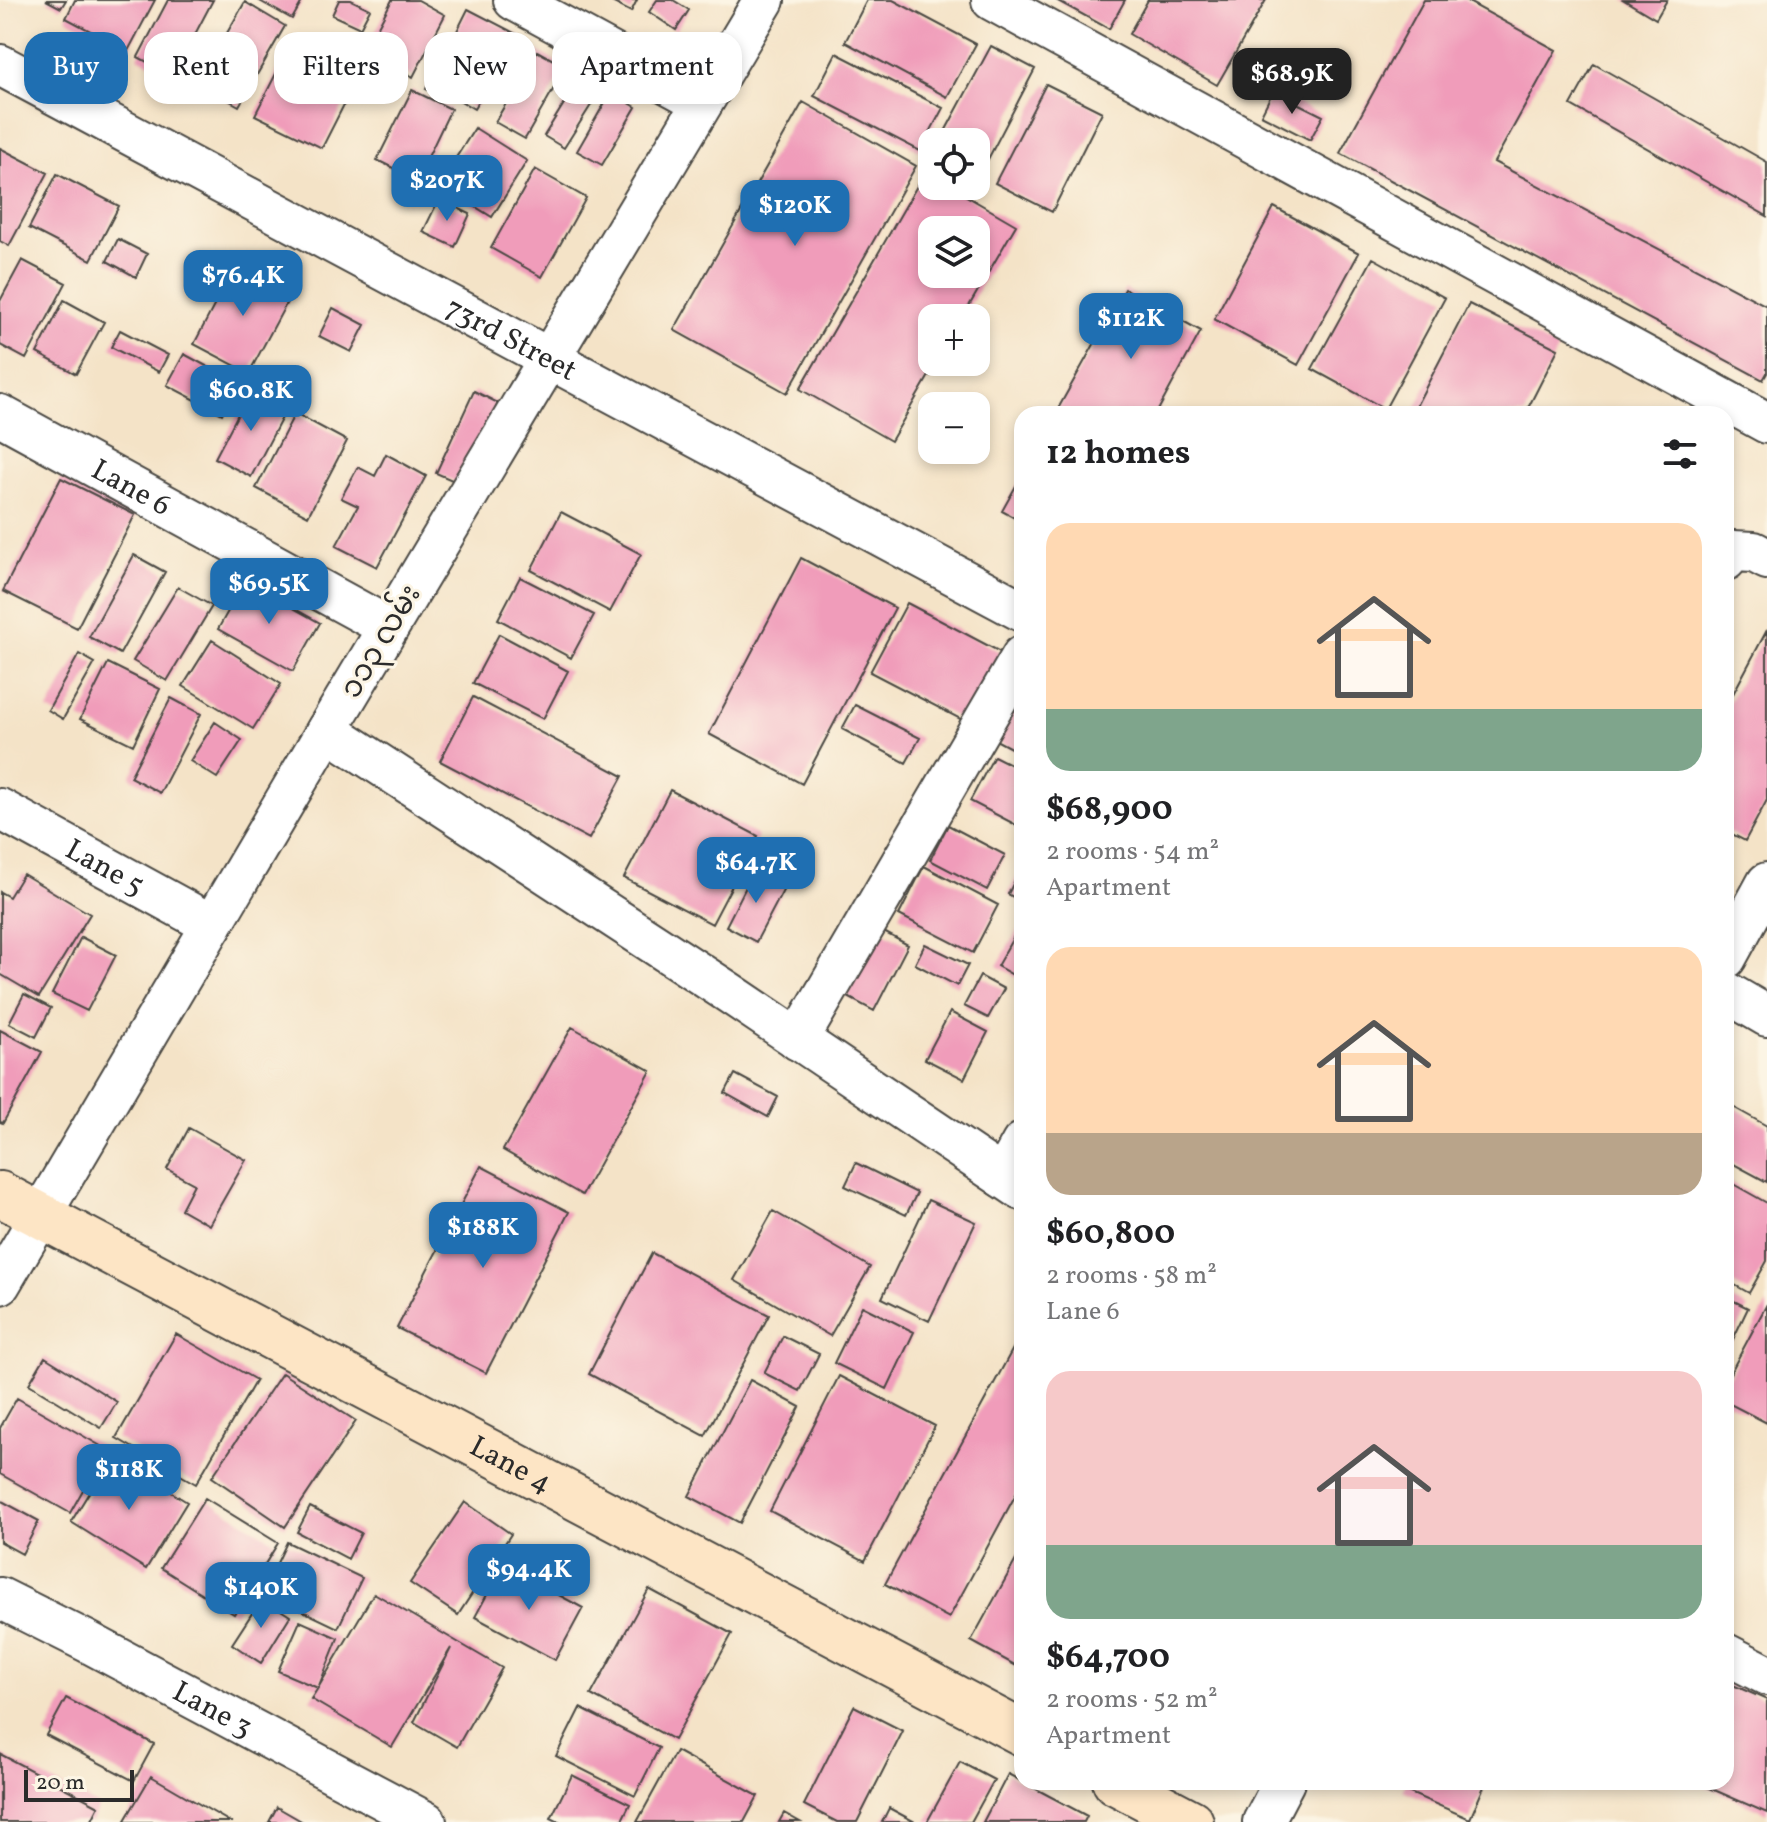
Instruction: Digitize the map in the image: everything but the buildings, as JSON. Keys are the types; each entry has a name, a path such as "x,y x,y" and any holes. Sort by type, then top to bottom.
{"street":[{"path":"514,0 573,32"},
{"name":"၁၁၃ လမ်း","path":"742,36 764,0"},
{"path":"992,0 1767,423"},
{"name":"73rd Street","path":"0,65 1014,607"},
{"name":"၁၁၃ လမ်း","path":"0,1284 701,104"},
{"name":"Lane 6","path":"0,415 388,627"},
{"path":"1734,551 1754,552 1767,559"},
{"path":"798,1040 1014,670"},
{"path":"327,730 798,1040 1014,1169"},
{"name":"Lane 5","path":"0,809 212,925"},
{"path":"1734,943 1767,883"},
{"path":"1734,997 1767,1016"},
{"name":"Lane 4","path":"0,1194 1014,1729"},
{"name":"Lane 3","path":"0,1598 426,1822"},
{"path":"1734,1658 1767,1675"},
{"path":"1130,1790 1191,1822"},
{"path":"1263,1822 1280,1790"}]}
